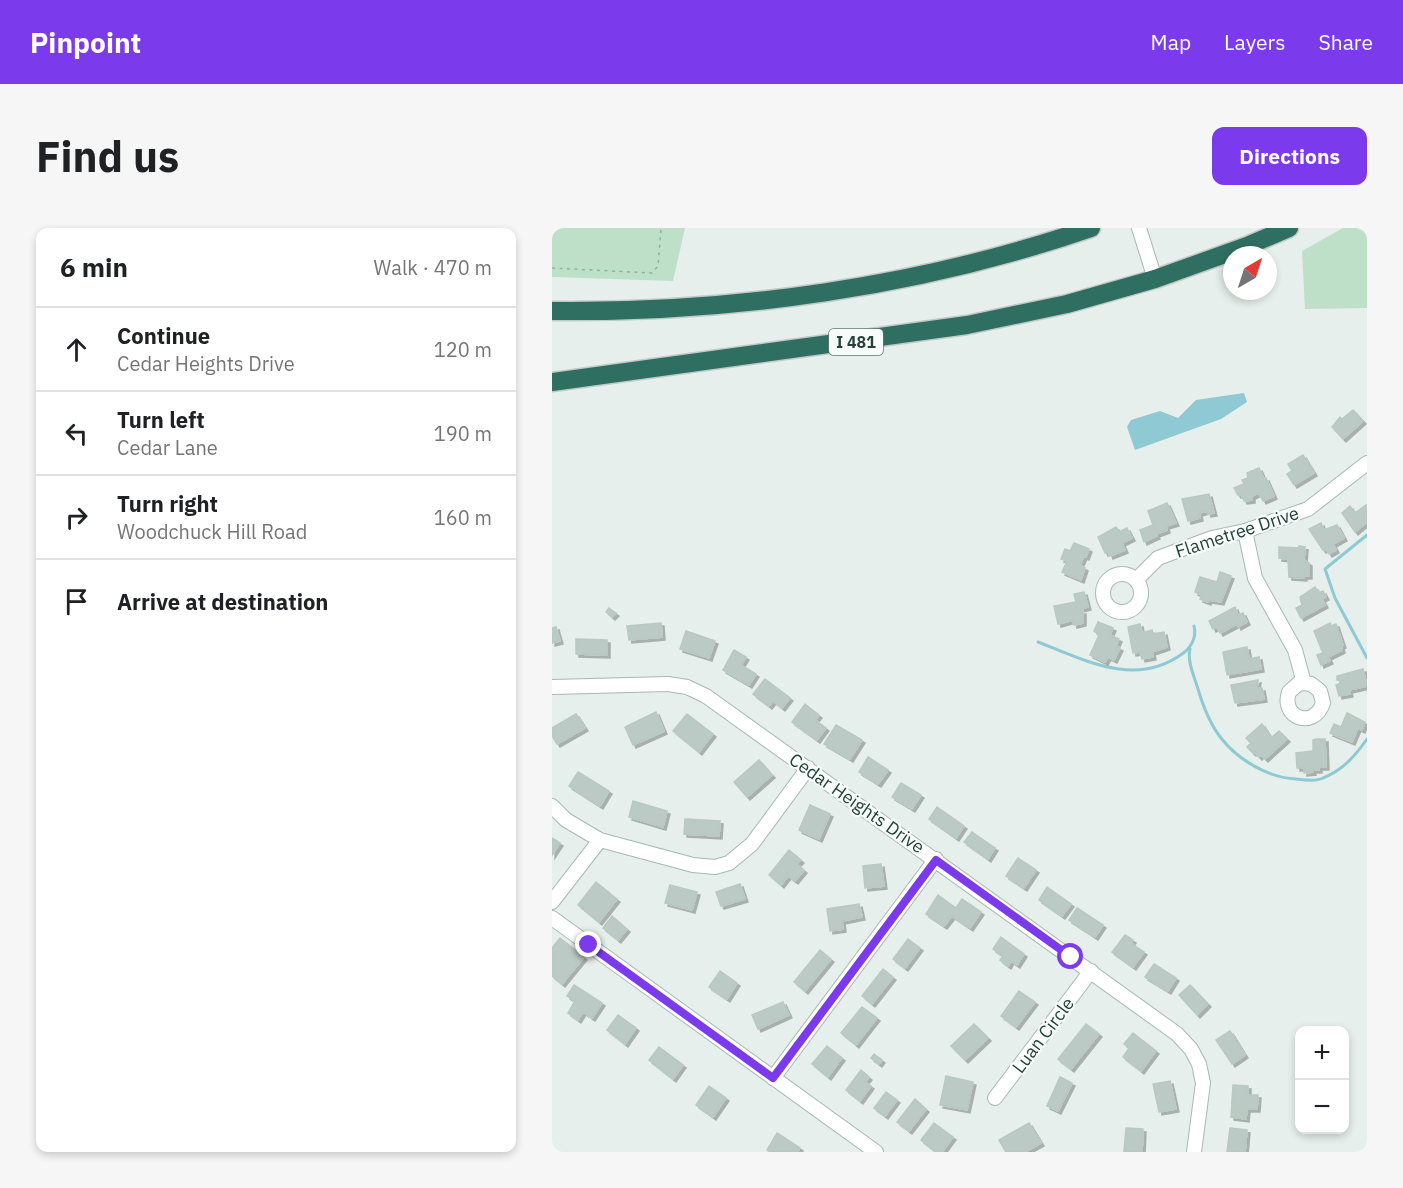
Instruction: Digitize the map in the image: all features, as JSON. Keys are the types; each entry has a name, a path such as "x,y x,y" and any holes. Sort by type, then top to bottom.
{"highway":[{"path":"552,311 674,309 779,298 928,273 1020,251 1091,228"},
{"name":"I 481","path":"552,382 967,326 1067,304 1155,279 1247,246 1288,228"}],"street":[{"path":"1139,228 1155,279"},
{"name":"Flametree Drive","path":"1137,579 1158,558 1212,538 1245,531 1308,509 1367,463"},
{"path":"1245,531 1255,578 1295,650 1305,683"},
{"name":"Cedar Heights Drive","path":"552,687 668,684 687,687 706,696 1091,971 1177,1034 1191,1049 1199,1064 1203,1083 1194,1152"},
{"path":"552,806 566,820 600,840 693,865 715,867 729,863 752,844 808,768"},
{"path":"552,902 600,840"},
{"path":"773,1078 936,860"},
{"path":"552,918 876,1152"},
{"name":"Luan Circle","path":"995,1098 1091,971"}],"path":[{"path":"552,268 652,273 658,266 661,228"}],"green space":[{"path":"552,228 685,228 673,281 552,277"},
{"path":"1343,228 1367,228 1367,308 1305,309 1302,251"}],"water":[{"path":"1244,393 1247,402 1221,419 1135,450 1127,427 1131,420 1160,411 1178,418 1196,400"}],"building":[{"path":"1353,410 1363,421 1343,439 1332,427 1340,417 1342,419"},
{"path":"1303,455 1314,473 1294,485 1287,474 1292,471 1288,464"},
{"path":"1259,468 1274,496 1263,501 1259,493 1252,496 1252,500 1244,501 1241,494 1238,495 1234,488 1244,484 1242,480 1248,478 1247,473"},
{"path":"1209,494 1214,513 1208,514 1207,511 1199,513 1200,518 1188,521 1182,499"},
{"path":"1167,503 1176,523 1166,526 1167,530 1144,542 1140,530 1153,525 1148,511"},
{"path":"1366,505 1367,522 1355,532 1342,513 1350,506 1355,513"},
{"path":"1321,523 1324,530 1337,525 1344,538 1333,544 1336,550 1329,554 1326,549 1323,550 1309,529"},
{"path":"1116,527 1119,532 1127,528 1132,538 1122,543 1125,550 1110,556 1108,551 1105,553 1098,537"},
{"path":"1074,543 1089,549 1080,565 1085,568 1081,580 1062,572 1067,561 1061,559 1065,549 1070,551"},
{"path":"1299,546 1305,547 1304,560 1309,563 1309,576 1289,577 1288,559 1279,558 1279,547 1299,548"},
{"path":"1220,572 1231,576 1221,602 1209,600 1208,602 1200,599 1202,595 1195,592 1200,577 1217,582"},
{"path":"1315,587 1319,593 1323,591 1326,597 1322,599 1325,605 1301,618 1296,608 1302,605 1300,597"},
{"path":"1084,592 1088,607 1080,609 1081,612 1083,611 1083,623 1074,625 1073,620 1058,624 1054,606 1076,602 1074,594"},
{"path":"1235,607 1238,615 1243,613 1247,622 1238,627 1237,624 1220,633 1217,627 1213,629 1209,621"},
{"path":"609,608 616,613 612,617 606,612"},
{"path":"1098,622 1113,628 1110,635 1119,639 1116,646 1120,648 1114,660 1108,657 1105,662 1090,655 1099,635 1094,631"},
{"path":"661,623 662,637 629,640 627,626"},
{"path":"1330,623 1331,626 1336,624 1343,645 1342,650 1328,657 1330,661 1321,665 1317,655 1323,653 1314,631"},
{"path":"1140,624 1142,633 1152,630 1153,634 1164,632 1167,647 1152,652 1153,657 1142,659 1140,652 1133,653 1128,627"},
{"path":"556,627 560,641 552,643 552,628"},
{"path":"686,631 715,641 709,658 680,649"},
{"path":"576,639 607,640 607,655 576,654"},
{"path":"1247,647 1249,659 1259,657 1261,669 1227,675 1223,652"},
{"path":"734,650 746,657 741,665 756,674 749,685 723,670"},
{"path":"1363,669 1367,686 1349,690 1350,694 1339,696 1336,685 1342,681 1337,680 1337,676"},
{"path":"765,679 790,698 782,708 773,701 769,706 753,694"},
{"path":"1258,680 1257,688 1262,688 1264,699 1235,703 1231,685"},
{"path":"805,704 819,715 815,720 826,728 817,740 792,722"},
{"path":"656,712 664,731 633,745 625,727"},
{"path":"1347,713 1365,722 1362,730 1358,728 1352,742 1330,733 1334,724 1341,727"},
{"path":"576,714 585,728 557,744 552,736 552,728"},
{"path":"687,714 713,734 699,752 673,731"},
{"path":"1262,724 1271,738 1279,731 1287,739 1265,759 1247,747 1251,743 1246,738"},
{"path":"836,725 862,740 850,759 824,744"},
{"path":"1325,739 1326,767 1319,767 1319,770 1304,773 1304,768 1297,768 1296,753 1313,751 1313,740"},
{"path":"868,757 888,770 878,784 859,772"},
{"path":"759,760 772,775 747,797 734,782"},
{"path":"578,772 609,791 600,806 569,786"},
{"path":"901,783 921,795 912,809 892,797"},
{"path":"633,801 667,811 663,827 629,817"},
{"path":"810,805 830,814 819,839 799,830"},
{"path":"937,807 964,826 956,838 929,819"},
{"path":"685,819 720,821 719,836 684,834"},
{"path":"972,832 995,848 988,859 964,842"},
{"path":"552,838 560,843 552,855"},
{"path":"789,850 801,860 797,864 804,870 795,881 788,876 781,885 769,875"},
{"path":"1018,858 1036,870 1024,888 1006,876"},
{"path":"881,864 884,886 865,888 863,866"},
{"path":"596,882 617,899 599,922 578,905"},
{"path":"740,884 745,899 721,906 716,892"},
{"path":"670,885 697,892 692,910 665,903"},
{"path":"1047,887 1071,904 1062,916 1039,900"},
{"path":"938,895 956,908 962,899 981,912 970,928 952,916 944,926 926,914"},
{"path":"859,904 862,917 842,921 843,929 830,931 827,909"},
{"path":"1077,908 1103,925 1095,937 1069,920"},
{"path":"612,916 627,929 618,940 603,928"},
{"path":"1125,935 1133,940 1131,943 1144,952 1133,967 1112,952"},
{"path":"1001,937 1024,954 1017,965 1011,961 1008,966 1000,960 1003,956 993,949"},
{"path":"560,938 584,957 562,984 552,976 552,948"},
{"path":"908,939 920,948 905,968 893,959"},
{"path":"820,950 831,959 805,991 794,982"},
{"path":"1154,964 1176,978 1168,991 1145,977"},
{"path":"883,969 893,977 872,1004 862,996"},
{"path":"720,971 737,983 727,999 709,987"},
{"path":"574,985 602,1003 592,1018 583,1012 578,1020 568,1013 575,1001 567,996"},
{"path":"1190,985 1208,1004 1197,1015 1179,995"},
{"path":"1019,991 1035,1002 1016,1027 1001,1016"},
{"path":"783,1002 789,1015 758,1029 752,1015"},
{"path":"862,1007 877,1018 856,1045 841,1033"},
{"path":"618,1015 636,1028 625,1044 607,1030"},
{"path":"974,1024 988,1038 965,1060 951,1046"},
{"path":"1086,1024 1099,1034 1071,1069 1058,1059"},
{"path":"1230,1031 1245,1055 1232,1064 1216,1040"},
{"path":"1133,1033 1156,1051 1141,1071 1123,1057 1129,1048 1124,1044"},
{"path":"827,1046 842,1058 828,1077 812,1064"},
{"path":"659,1047 683,1065 673,1079 649,1060"},
{"path":"874,1054 882,1060 879,1064 871,1058"},
{"path":"861,1070 869,1077 865,1082 871,1086 860,1101 846,1090"},
{"path":"946,1076 973,1082 967,1110 940,1105"},
{"path":"1060,1077 1072,1083 1058,1111 1047,1106"},
{"path":"1170,1081 1176,1109 1159,1112 1153,1084"},
{"path":"1233,1085 1248,1086 1248,1095 1258,1095 1257,1109 1247,1109 1246,1119 1231,1117"},
{"path":"709,1086 726,1098 713,1117 696,1105"},
{"path":"886,1092 897,1100 885,1116 874,1108"},
{"path":"915,1099 926,1109 909,1131 897,1122"},
{"path":"934,1123 953,1137 942,1152 936,1152 921,1140"},
{"path":"1029,1123 1041,1143 1025,1152 1006,1152 999,1140"},
{"path":"1126,1128 1143,1129 1142,1152 1124,1152"},
{"path":"1230,1128 1247,1130 1245,1152 1227,1152"},
{"path":"777,1133 800,1148 797,1152 767,1150"}],"waterway":[{"path":"1367,535 1325,569 1335,598 1367,658"},
{"path":"1038,642 1110,668 1146,669 1164,664 1185,652 1194,638 1194,626"},
{"path":"1190,649 1189,658 1193,674 1213,727 1236,754 1255,766 1286,778 1320,779 1343,767 1367,739"}],"route":[{"path":"589,945 773,1078 936,860 1071,957"}]}
